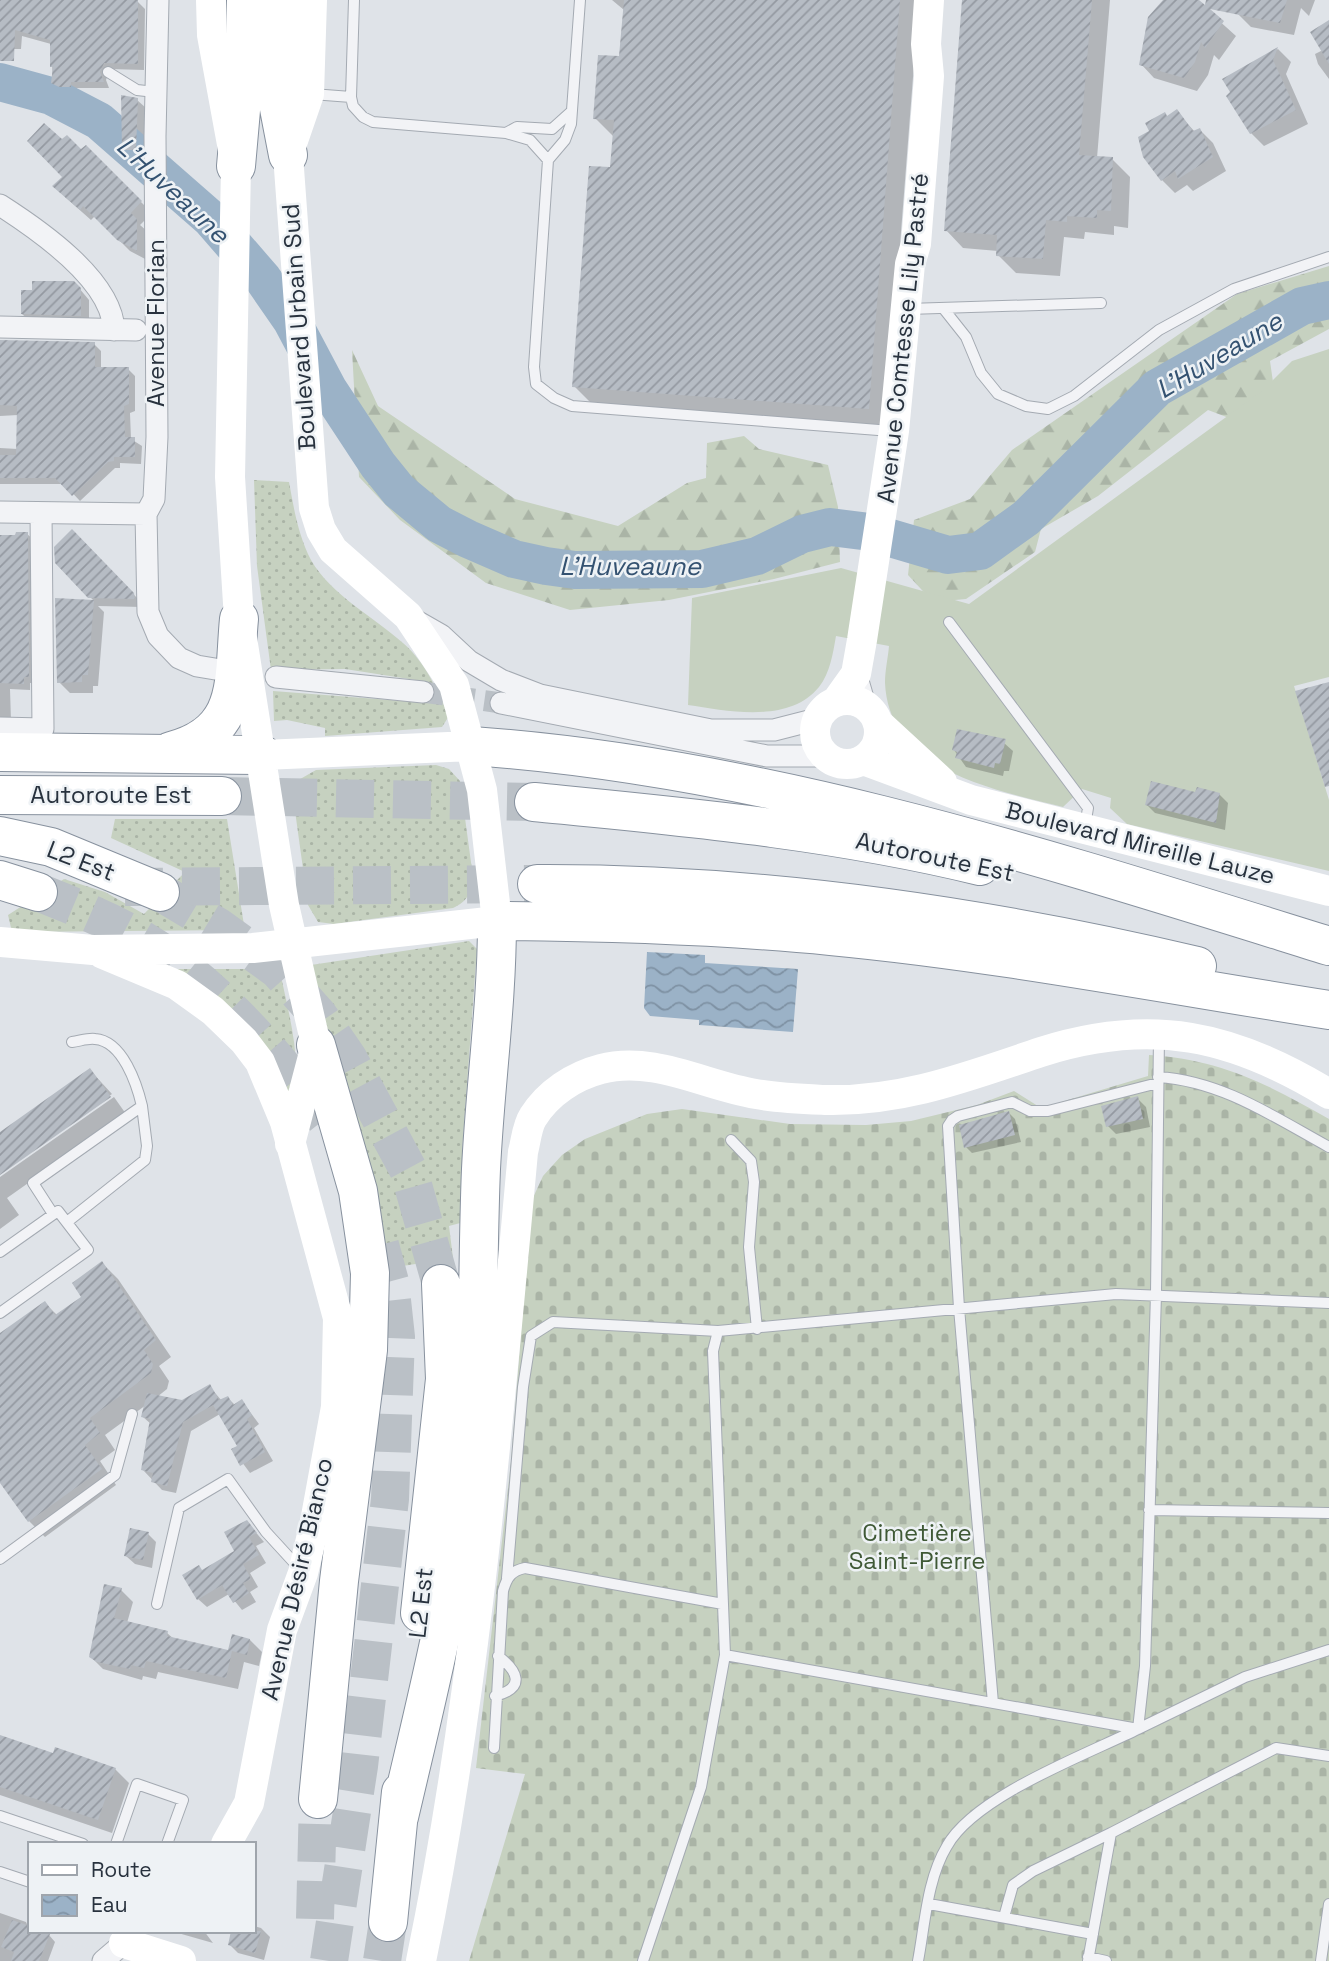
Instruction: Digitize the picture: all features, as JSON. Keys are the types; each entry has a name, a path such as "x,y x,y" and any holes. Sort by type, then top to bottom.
{"highway":[{"path":"236,166 245,65 246,0"},
{"name":"Boulevard Urbain Sud","path":"279,0 278,103 288,156"},
{"path":"156,755 206,738 226,716 232,701 239,619"},
{"path":"472,746 589,757 859,807 1002,845 1329,947"},
{"path":"0,752 263,755"},
{"name":"Autoroute Est","path":"0,795 222,796"},
{"name":"Autoroute Est","path":"534,802 768,825 895,845 1329,947"},
{"name":"L2 Est","path":"0,836 51,847 160,892"},
{"name":"L2 Est","path":"0,880 38,892"},
{"path":"537,884 625,883 827,899 1096,942 1329,996"},
{"path":"399,1817 427,1696 464,1505 470,1452 479,1328 481,1168 497,976 497,921 665,922 833,936 982,955 1329,1010"},
{"path":"316,1045 358,1191 370,1273 368,1350 339,1581 318,1799"},
{"name":"L2 Est","path":"388,1922 445,1379 441,1283"}],"street":[{"name":"Avenue Florian","path":"158,0 155,92 157,437 154,499 146,514 148,612 151,624 179,657 197,666 215,669"},
{"path":"211,0 212,35 236,166 230,477 239,619 292,943 316,1045 290,1144"},
{"path":"288,156 309,94 312,0"},
{"name":"Avenue Comtesse Lily Pastré","path":"827,710 856,674 886,494 910,264 916,244 929,76 926,44 929,0"},
{"name":"Boulevard Urbain Sud","path":"288,156 310,480 321,530 333,550 408,616"},
{"path":"0,205 30,224 94,284 112,310 114,330"},
{"path":"0,327 136,330"},
{"path":"0,512 146,514"},
{"path":"0,729 43,729 41,513"},
{"path":"408,616 441,635 480,667 501,680 540,695 711,730 774,730 851,699 872,714 877,744 863,760 850,764 837,762 826,756 818,745 815,732 827,710"},
{"path":"0,942 93,950 254,948 497,921 489,829 472,746 454,685 408,616"},
{"name":"Avenue Comtesse Lily Pastré","path":"856,674 872,714"},
{"path":"276,677 423,692"},
{"path":"501,703 766,756 826,756"},
{"name":"Boulevard Mireille Lauze","path":"872,714 953,792"},
{"path":"263,755 472,746"},
{"name":"Boulevard Mireille Lauze","path":"863,760 971,800 1329,891"},
{"name":"Avenue Désiré Bianco","path":"93,950 177,985 213,1011 244,1041 260,1062 285,1122 338,1318 336,1407 303,1573 282,1630 248,1803 227,1842"},
{"path":"421,1961 453,1772 493,1489 523,1152 531,1118 549,1097 565,1083 601,1069 630,1065 662,1069 756,1094 826,1100 884,1096 945,1086 1082,1041 1130,1034 1192,1037 1247,1051 1286,1068 1329,1094"},
{"path":"122,1945 181,1961"}],"lane":[{"path":"354,0 351,97 353,106 363,117 373,122 506,133 530,140 548,159"},
{"path":"580,0 572,111 565,140 548,159 534,367 536,384 554,398 572,406 894,431"},
{"path":"108,72 136,90 155,92"},
{"path":"309,94 351,97"},
{"path":"506,133 517,127 552,129 572,111"},
{"path":"943,308 966,337 981,373 998,394 1026,406 1048,409 1074,396 1159,330 1234,289 1329,257"},
{"path":"907,309 1101,303"},
{"path":"949,622 1088,808 1085,829"},
{"path":"1138,1729 1145,1667 1156,1294 1158,1034"},
{"path":"67,1222 145,1160 147,1146 137,1085 114,1049 94,1038 72,1042"},
{"path":"993,1703 958,1308 947,1139 951,1119 1012,1102 1030,1111 1048,1111 1158,1080 1183,1079 1224,1090 1329,1147"},
{"path":"53,1214 33,1184 142,1106"},
{"path":"731,1140 751,1161 754,1182 749,1247 757,1329"},
{"path":"0,1252 60,1211 88,1250 0,1313"},
{"path":"494,1748 503,1591 507,1578 523,1387 531,1336 553,1322 718,1331 1116,1294 1329,1303"},
{"path":"643,1961 701,1787 724,1656 713,1351 718,1331"},
{"path":"0,1559 116,1475 132,1414"},
{"path":"157,1604 179,1508 228,1479 266,1532 303,1573"},
{"path":"1149,1510 1329,1513"},
{"path":"507,1578 515,1570 525,1568 723,1604"},
{"path":"918,1961 937,1867 946,1847 961,1825 1007,1794 1245,1677 1329,1650"},
{"path":"495,1696 509,1693 514,1687 516,1675 513,1668 498,1656"},
{"path":"724,1656 1138,1729"},
{"path":"1004,1917 1008,1892 1013,1885 1033,1871 1276,1748 1329,1756"},
{"path":"117,1842 137,1784 183,1800 168,1842"},
{"path":"0,1815 77,1842"},
{"path":"1106,1961 1088,1959 1111,1833"},
{"path":"0,1872 28,1881"},
{"path":"929,1904 1093,1934"},
{"path":"1321,1961 1329,1904"}],"green space":[{"path":"1329,266 1329,329 1270,361 1278,417 1329,529 1266,432 1208,410 1098,496 1041,529 1035,552 966,599 933,602 908,575 914,520 970,499 1012,450 1237,294"},
{"path":"1329,349 1329,677 1294,686 1329,800 1329,871 1127,824 1110,808 1111,798 1082,789 1063,807 979,784 951,772 926,757 905,738 891,713 885,683 889,646 836,636 826,676 819,687 806,699 775,711 739,712 688,705 692,598 841,568 969,604 1262,391 1292,361"},
{"path":"352,350 378,406 515,499 618,526 687,483 706,478 707,443 744,436 759,449 828,465 838,507 840,562 774,579 669,600 570,610 486,583 400,520 359,477"},
{"path":"254,480 289,482 300,531 311,560 341,595 392,633 418,659 449,716 442,727 325,736 325,728 287,720 274,721 273,691 429,703 422,681 345,669 271,670 257,566"},
{"path":"436,765 449,769 460,781 473,877 470,892 465,899 453,908 334,924 318,922 308,905 292,789 295,782 316,770"},
{"path":"115,819 227,819 244,925 237,930 12,932 8,915 64,879 105,892 144,914 185,872 111,838"},
{"path":"469,941 477,949 462,1152 464,1222 449,1226 453,1258 384,1269 309,973 311,965"},
{"path":"159,969 270,969 282,981 296,1060 291,1108"},
{"name":"Cimetière Saint-Pierre","path":"1149,1055 1221,1068 1265,1085 1329,1119 1329,1961 469,1961 525,1774 476,1768 511,1462 531,1202 543,1176 562,1155 585,1139 647,1114 682,1109 790,1124 866,1125 911,1121 977,1105 1014,1091 1041,1108 1148,1076"}],"water":[{"path":"647,952 705,955 705,963 798,969 793,1032 699,1025 699,1020 650,1016 644,1008"}],"building":[{"path":"0,0 138,0 138,64 104,63 100,72 104,82 71,82 71,87 59,87 51,83 53,67 50,67 50,40 15,30 14,61 0,61"},
{"path":"624,0 900,0 869,409 572,387 589,166 610,167 614,120 593,119 598,55 619,56"},
{"path":"962,0 1092,0 1079,155 1113,157 1111,211 1097,210 1097,218 1067,216 1067,222 1046,220 1043,259 996,256 997,235 944,231"},
{"path":"1163,0 1199,0 1205,5 1206,0 1287,0 1280,23 1210,9 1224,21 1205,48 1201,42 1195,62 1184,78 1139,65 1148,17"},
{"path":"1329,20 1329,64 1310,32"},
{"path":"1278,47 1273,60 1296,110 1250,134 1226,96 1230,92 1222,79"},
{"path":"121,95 138,98 136,150 122,150"},
{"path":"1177,109 1193,131 1200,128 1213,157 1178,179 1175,171 1161,181 1143,157 1138,137 1149,131 1145,123 1165,112 1167,116"},
{"path":"44,123 62,139 67,135 81,149 86,145 142,201 131,213 137,219 137,251 117,240 83,206 80,210 52,186 62,177 27,141"},
{"path":"32,281 74,281 81,288 81,316 21,314 21,290 32,290"},
{"path":"0,340 95,342 95,367 129,367 129,404 124,406 125,437 135,437 135,457 114,457 114,461 108,462 72,496 55,478 0,478 0,455 16,455 17,406 0,405"},
{"path":"72,529 134,593 135,599 88,598 55,563 54,547"},
{"path":"16,532 28,532 29,677 24,677 24,684 0,683 0,535 15,535"},
{"path":"55,598 94,600 88,675 82,675 82,682 57,683"},
{"path":"1329,682 1329,786 1325,787 1295,691"},
{"path":"957,729 1006,739 1000,764 995,763 994,768 955,758 957,752 952,750"},
{"path":"1151,781 1195,792 1197,787 1220,793 1216,823 1145,805"},
{"path":"90,1068 111,1097 0,1175 0,1132"},
{"path":"1138,1096 1143,1119 1106,1127 1101,1106"},
{"path":"1009,1111 1015,1135 964,1148 959,1125"},
{"path":"102,1261 156,1340 144,1350 153,1364 151,1373 90,1418 100,1433 85,1445 102,1469 28,1522 0,1483 0,1333 45,1301 55,1315 81,1297 72,1283"},
{"path":"210,1384 219,1400 228,1396 233,1405 242,1399 252,1415 247,1419 265,1452 240,1466 231,1449 237,1446 213,1405 183,1422 167,1486 151,1482 153,1473 141,1470 150,1419 141,1417 147,1393 182,1400"},
{"path":"247,1520 257,1533 249,1537 259,1555 243,1564 251,1579 243,1583 249,1593 233,1603 222,1585 197,1600 182,1575 199,1565 202,1570 234,1551 224,1532"},
{"path":"130,1528 149,1532 143,1560 124,1556"},
{"path":"104,1584 122,1588 114,1618 168,1631 167,1636 228,1650 232,1634 250,1639 247,1655 232,1651 226,1678 146,1661 144,1668 131,1665 130,1669 97,1662 89,1657"},
{"path":"0,1735 53,1753 55,1747 116,1768 98,1820 0,1787"},
{"path":"12,1920 28,1925 28,1933 50,1934 39,1961 11,1961 14,1952 1,1947"},
{"path":"261,1931 255,1953 228,1945 231,1933"}],"waterway":[{"name":"L'Huveaune","path":"0,82 51,96 99,121 211,219 263,279 292,321 328,389 378,465 399,491 439,524 468,539 514,559 546,566 575,570 702,569 757,556 802,534 830,527 870,532 948,555 980,551 1026,518 1157,388 1302,306 1329,300"}],"tunnel":[{"path":"423,692 501,703"},
{"path":"222,796 534,802"},
{"path":"125,887 537,884"},
{"path":"38,892 128,931 177,963 237,1017 274,1056 325,1119"},
{"path":"160,892 217,926 278,970 319,1016 348,1058 409,1171 441,1284"},
{"path":"329,1961 359,1766 390,1499 396,1337 390,1282 376,1230"},
{"path":"315,1919 318,1799"},
{"path":"382,1961 388,1922"}]}
